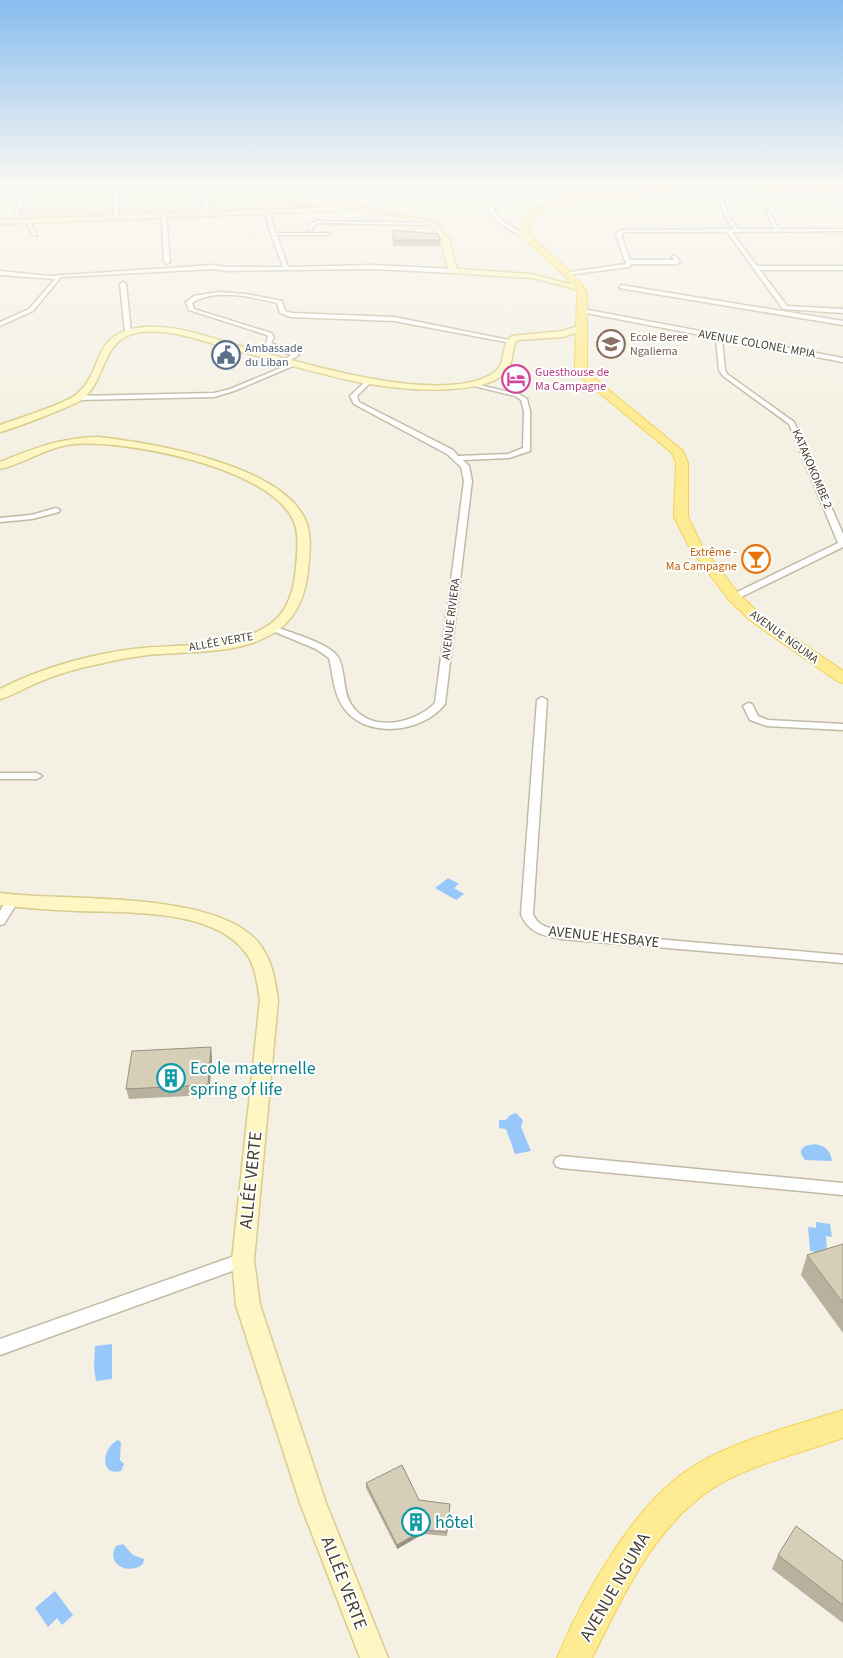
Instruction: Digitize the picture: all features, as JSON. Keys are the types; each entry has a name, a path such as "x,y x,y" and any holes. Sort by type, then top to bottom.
{"main road":[{"path":"556,263 580,288"},
{"name":"AVENUE NGUMA","path":"580,288 583,297 580,367 582,373 678,451 682,463 680,510 683,524 696,547 734,596 761,622 843,678"},
{"name":"AVENUE NGUMA","path":"574,1658 637,1542 666,1508 686,1489 726,1465 843,1424"}],"street":[{"path":"284,263 288,268"},
{"path":"450,263 454,270"},
{"path":"567,273 620,268 628,263"},
{"path":"752,263 784,310"},
{"path":"0,273 55,277 213,267 226,269 373,267 454,270 532,276 580,288"},
{"path":"755,268 843,268"},
{"path":"0,324 31,310 55,277"},
{"path":"123,284 128,333"},
{"path":"621,288 784,310 843,323"},
{"path":"0,429 79,398 214,395 293,361 296,355 267,344 271,338 269,334 203,315 192,310 189,302 194,297 206,295 232,295 280,302 282,312 287,315 394,319 511,341 524,336 546,337 581,334"},
{"path":"784,310 843,311"},
{"name":"AVENUE COLONEL MPIA","path":"583,311 843,360"},
{"path":"79,398 88,389 109,345 115,339 128,333 153,330 176,332 369,381 418,387 472,384 517,395 524,399 527,411 527,449 509,456 457,458 356,403 353,396 369,381"},
{"name":"KATAKOKOMBE 2","path":"719,337 722,370 725,375 792,423 843,544"},
{"path":"472,384 496,375 504,369 511,341"},
{"name":"ALLÉE VERTE","path":"0,466 67,442 107,441 206,461 229,469 267,487 293,508 305,538 300,585 294,604 272,629 251,639 134,653 85,663 44,675 0,695"},
{"name":"AVENUE RIVIERA","path":"272,629 319,647 333,657 346,703 358,717 375,723 400,725 421,721 436,710 440,704 468,481 468,471 457,458"},
{"path":"0,520 32,517 56,510"},
{"path":"734,596 843,544"},
{"name":"AVENUE HESBAYE","path":"542,700 527,914 528,921 535,928 562,935 843,959"},
{"path":"748,706 754,718 767,722 843,727"},
{"path":"0,776 37,776"},
{"path":"0,921 6,899"},
{"name":"ALLÉE VERTE","path":"6,899 172,910 202,916 225,925 251,944 259,957 269,985 269,1000 244,1260 248,1305 313,1504 374,1658"},
{"path":"561,1162 843,1189"},
{"path":"0,1347 244,1260"}],"water":[{"path":"448,878 459,884 454,888 464,894 456,900 435,888"},
{"path":"516,1113 523,1120 521,1127 531,1151 515,1154 506,1129 499,1128 499,1120 506,1120 510,1115"},
{"path":"814,1144 826,1149 832,1161 805,1160 801,1150 805,1146"},
{"path":"816,1222 830,1224 832,1237 826,1236 827,1254 810,1251 808,1227 816,1228"},
{"path":"112,1344 112,1379 96,1381 94,1368 95,1346"},
{"path":"118,1440 121,1442 120,1460 124,1464 121,1471 114,1472 106,1466 105,1460 109,1449"},
{"path":"123,1544 133,1555 144,1559 143,1564 131,1569 116,1563 113,1552 116,1546"},
{"path":"55,1591 73,1615 62,1625 57,1618 48,1627 35,1608"}],"building":[{"name":"Ecole maternelle spring of life","path":"211,1047 208,1085 126,1089 132,1051"},
{"path":"843,1244 843,1303 807,1255"},
{"name":"hôtel","path":"402,1465 419,1500 450,1504 447,1532 423,1530 397,1545 366,1483"},
{"path":"796,1526 843,1561 843,1605 778,1555"}],"place":[{"name":"Ecole Beree Ngaliema","path":"611,344"},
{"name":"Ambassade du Liban","path":"226,355"},
{"name":"Guesthouse de Ma Campagne","path":"516,379"},
{"name":"Extrême - Ma Campagne","path":"756,559"},
{"name":"Ecole maternelle spring of life","path":"171,1078"},
{"name":"hôtel","path":"416,1522"}]}
